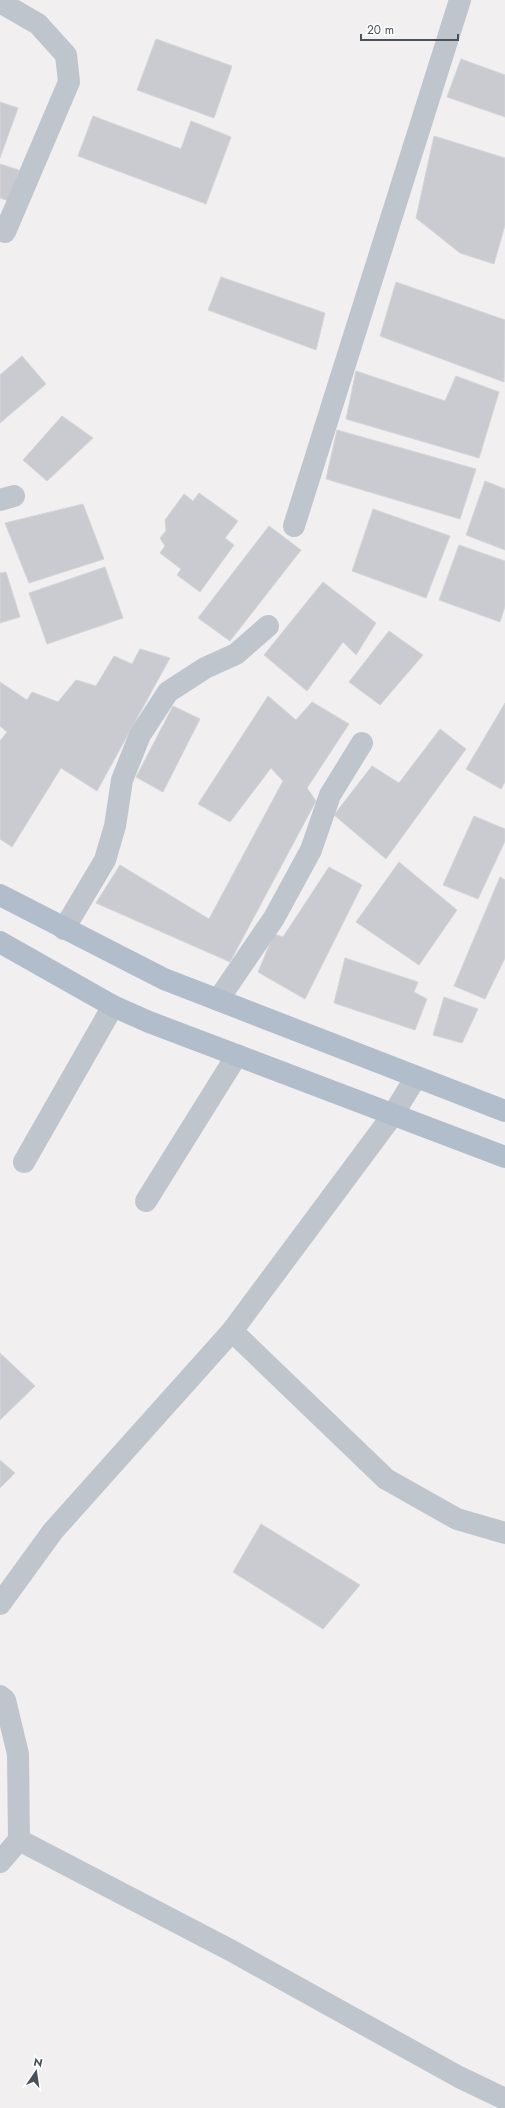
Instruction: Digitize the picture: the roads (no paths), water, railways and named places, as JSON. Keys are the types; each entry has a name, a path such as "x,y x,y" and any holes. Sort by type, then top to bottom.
{"main road":[{"path":"0,895 164,979 505,1111"},
{"path":"0,942 112,1006 392,1116 505,1157"}],"street":[{"path":"294,526 460,0"},
{"path":"0,2 38,24 66,55 69,82 5,232"},
{"path":"64,929 105,860 115,826 122,780 140,735 168,692 205,668 236,654 268,626"},
{"path":"218,1000 274,918 311,850 330,796 362,743"},
{"path":"24,1162 112,1006"},
{"path":"146,1201 237,1055"},
{"path":"0,1604 53,1531 232,1331 392,1116 416,1077"},
{"path":"232,1331 386,1479 457,1519 505,1533"},
{"path":"0,1696 4,1700 18,1754 19,1840 0,1862"},
{"path":"19,1840 232,1951 459,2077 505,2099"}]}
